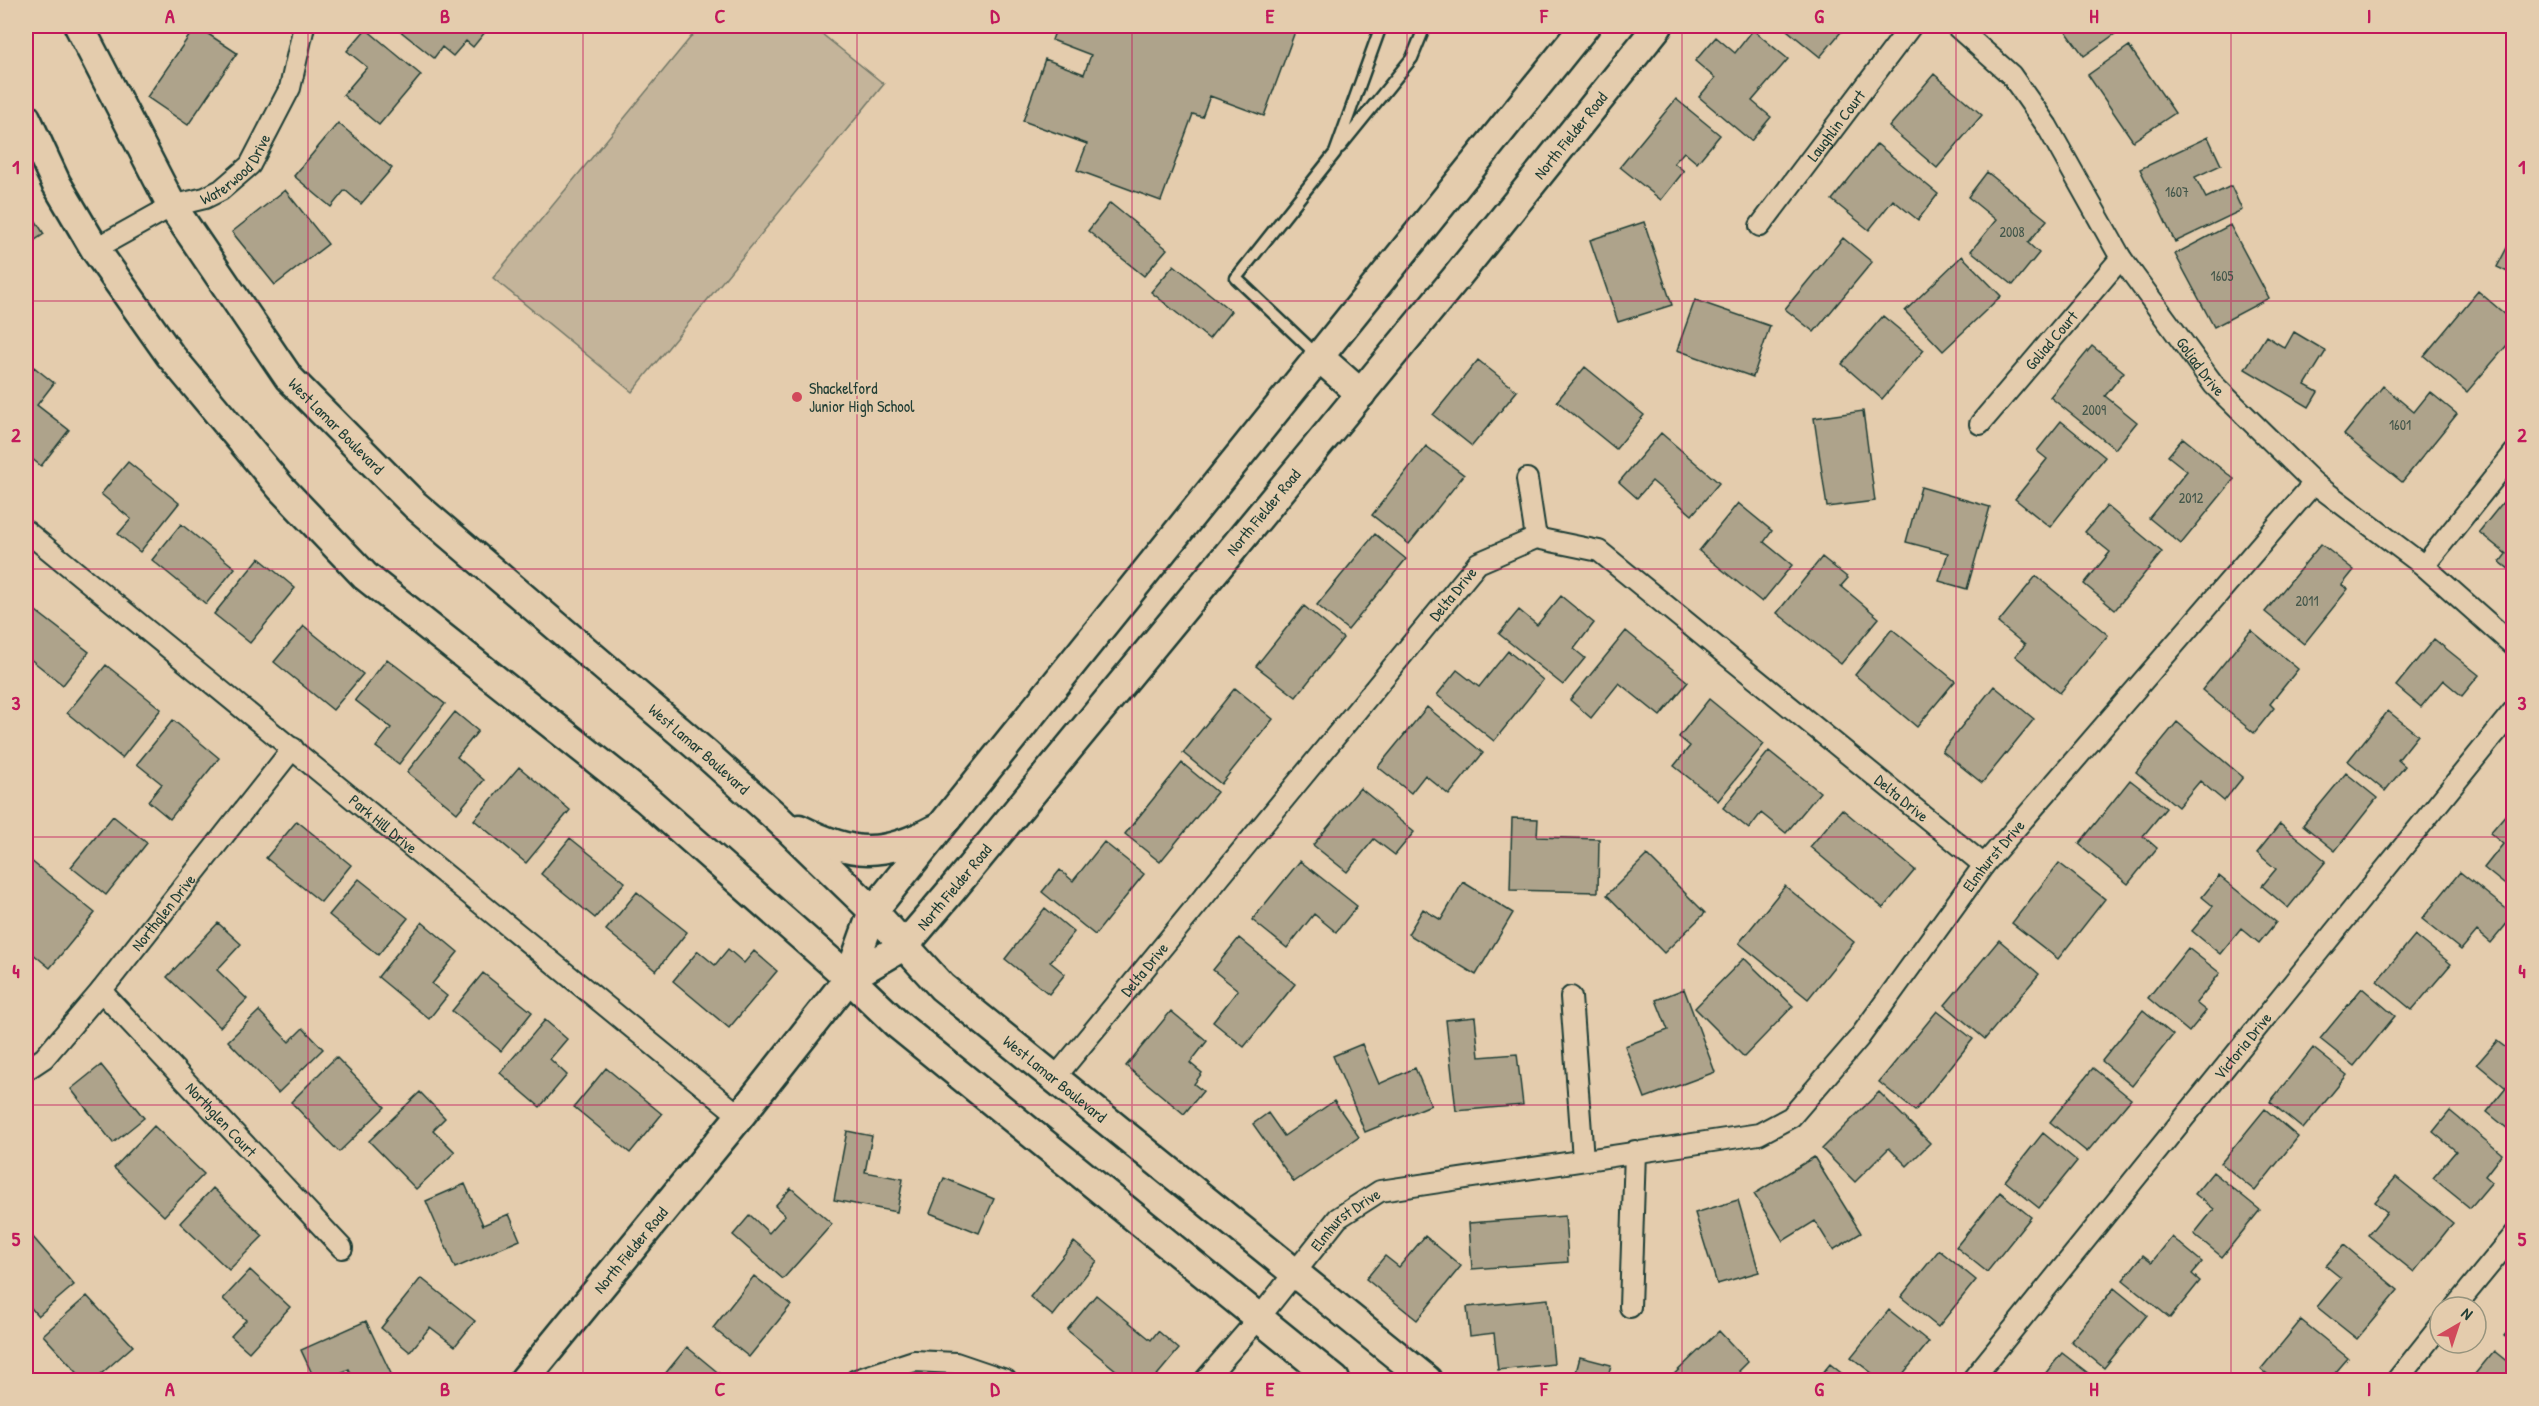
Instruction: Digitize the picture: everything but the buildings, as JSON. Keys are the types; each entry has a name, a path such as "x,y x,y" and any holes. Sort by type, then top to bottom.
{"main road":[{"name":"West Lamar Boulevard","path":"79,26 172,206 289,378 415,505 696,745 777,818 873,911 942,987 1296,1272 1426,1380"},
{"name":"North Fielder Road","path":"524,1380 740,1116 849,978 873,911 1585,26"},
{"name":"North Fielder Road","path":"849,978 904,945 1361,393 1658,26"},
{"path":"26,118 56,183 95,249 170,355 281,488 365,576 645,798 849,978 897,1024 1335,1380"},
{"path":"1318,356 1361,393"},
{"path":"777,818 826,842 853,850 882,850 911,843 940,826"}],"street":[{"name":"Waterwood Drive","path":"95,249 172,206 205,198 221,189 250,165 290,88 304,26"},
{"name":"Laughlin Court","path":"1760,226 1911,26"},
{"name":"Goliad Drive","path":"1956,26 2011,75 2048,126 2121,258 2214,385 2314,483 2424,566 2514,646"},
{"name":"Goliad Court","path":"1980,424 2121,258"},
{"path":"2424,566 2514,453"},
{"path":"1527,479 1536,538"},
{"name":"Elmhurst Drive","path":"1205,1380 1259,1318 1338,1218 1380,1191 1759,1134 1791,1117 1859,1038 1983,865 2314,483"},
{"name":"Park Hill Drive","path":"26,531 740,1116"},
{"name":"Delta Drive","path":"1054,1079 1478,563 1536,538 1599,551 1983,865"},
{"name":"Victoria Drive","path":"1972,1380 2514,710"},
{"name":"Northglen Drive","path":"26,1070 44,1058 101,991 293,748"},
{"name":"Northglen Court","path":"101,991 342,1248"},
{"path":"1570,997 1583,1159"},
{"path":"1630,1307 1635,1151"},
{"path":"2465,1295 2514,1235"},
{"path":"2397,1380 2428,1341"},
{"path":"856,1380 914,1361 956,1363 1006,1380"}],"lane":[{"path":"1335,153 1381,26"},
{"path":"1318,356 1236,278 1412,57 1425,26"}],"shaded area":[{"path":"700,26 812,26 884,84 632,392 493,278"}],"place":[{"name":"Shackelford Junior High School","path":"797,397"}]}
